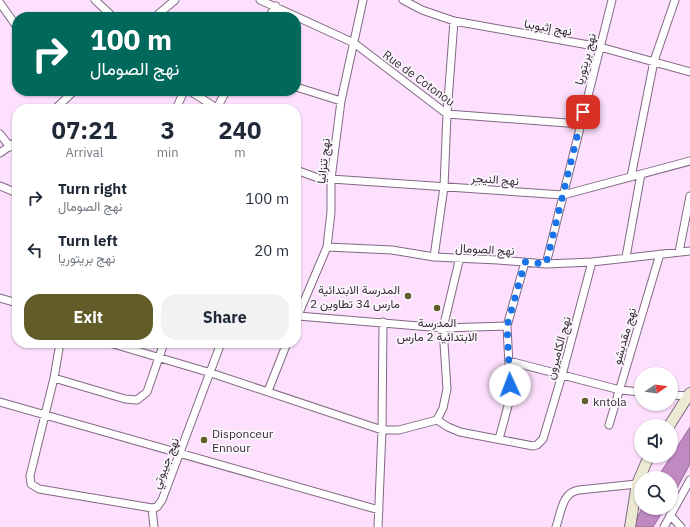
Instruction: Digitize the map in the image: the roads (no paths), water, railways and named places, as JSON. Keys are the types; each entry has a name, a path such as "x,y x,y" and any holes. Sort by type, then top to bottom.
{"main road":[{"path":"674,419 689,395"},
{"path":"630,527 634,497"}],"street":[{"path":"95,0 108,12"},
{"path":"161,12 174,0"},
{"name":"Rue de Cotonou","path":"260,0 289,12"},
{"name":"نهج تنزانيا","path":"301,301 327,247 331,212 331,179 341,101 363,0"},
{"name":"نهج إثيوبيا","path":"404,0 422,10 454,21 600,47 690,72"},
{"name":"نهج بريتوريا","path":"546,264 612,0"},
{"path":"631,177 654,61 675,0"},
{"path":"0,3 12,20"},
{"path":"272,12 276,6"},
{"name":"Rue de Cotonou","path":"301,18 354,43 447,114 580,124"},
{"path":"434,257 444,186 447,114 454,21"},
{"path":"301,89 341,101"},
{"path":"60,104 67,96"},
{"path":"198,96 210,104"},
{"path":"0,134 10,147 0,153"},
{"name":"نهج النيجر","path":"301,172 318,178 563,194 690,161"},
{"path":"626,257 641,174"},
{"path":"0,186 12,191"},
{"path":"679,252 690,196"},
{"name":"نهج الصومال","path":"327,247 392,250 434,257 546,264 592,262 626,257 690,252"},
{"name":"نهج مقديشو","path":"609,425 660,254"},
{"path":"437,420 443,408 447,389 443,328 460,258"},
{"path":"128,348 268,391 382,430 399,430 437,420 460,432 499,439 509,402 510,361 507,326 525,262"},
{"name":"نهج الكاميرون","path":"499,439 533,446 537,445 543,439 562,375 592,262"},
{"path":"0,298 12,302"},
{"path":"301,318 384,322 443,328 507,326"},
{"path":"378,527 384,322"},
{"path":"59,348 54,378 30,476 31,484 40,489 152,508 154,527"},
{"path":"54,378 126,399 137,400 147,392 163,348"},
{"name":"نهج جيبوتي","path":"152,508 160,504 162,500 219,348"},
{"path":"268,391 285,348"},
{"path":"510,361 620,390 634,391"},
{"path":"678,395 689,395"},
{"path":"0,402 379,510"},
{"path":"678,501 690,480"},
{"path":"556,527 566,498 570,492 634,484"},
{"path":"664,527 670,515 681,527"}],"place":[{"name":"المدرسة الابتدائية 2 مارس 34 تطاوين","path":"408,296"},
{"name":"المدرسة الابتدائية 2 مارس","path":"437,308"},
{"name":"kntola","path":"585,401"},
{"name":"Disponceur Ennour","path":"204,440"}]}
